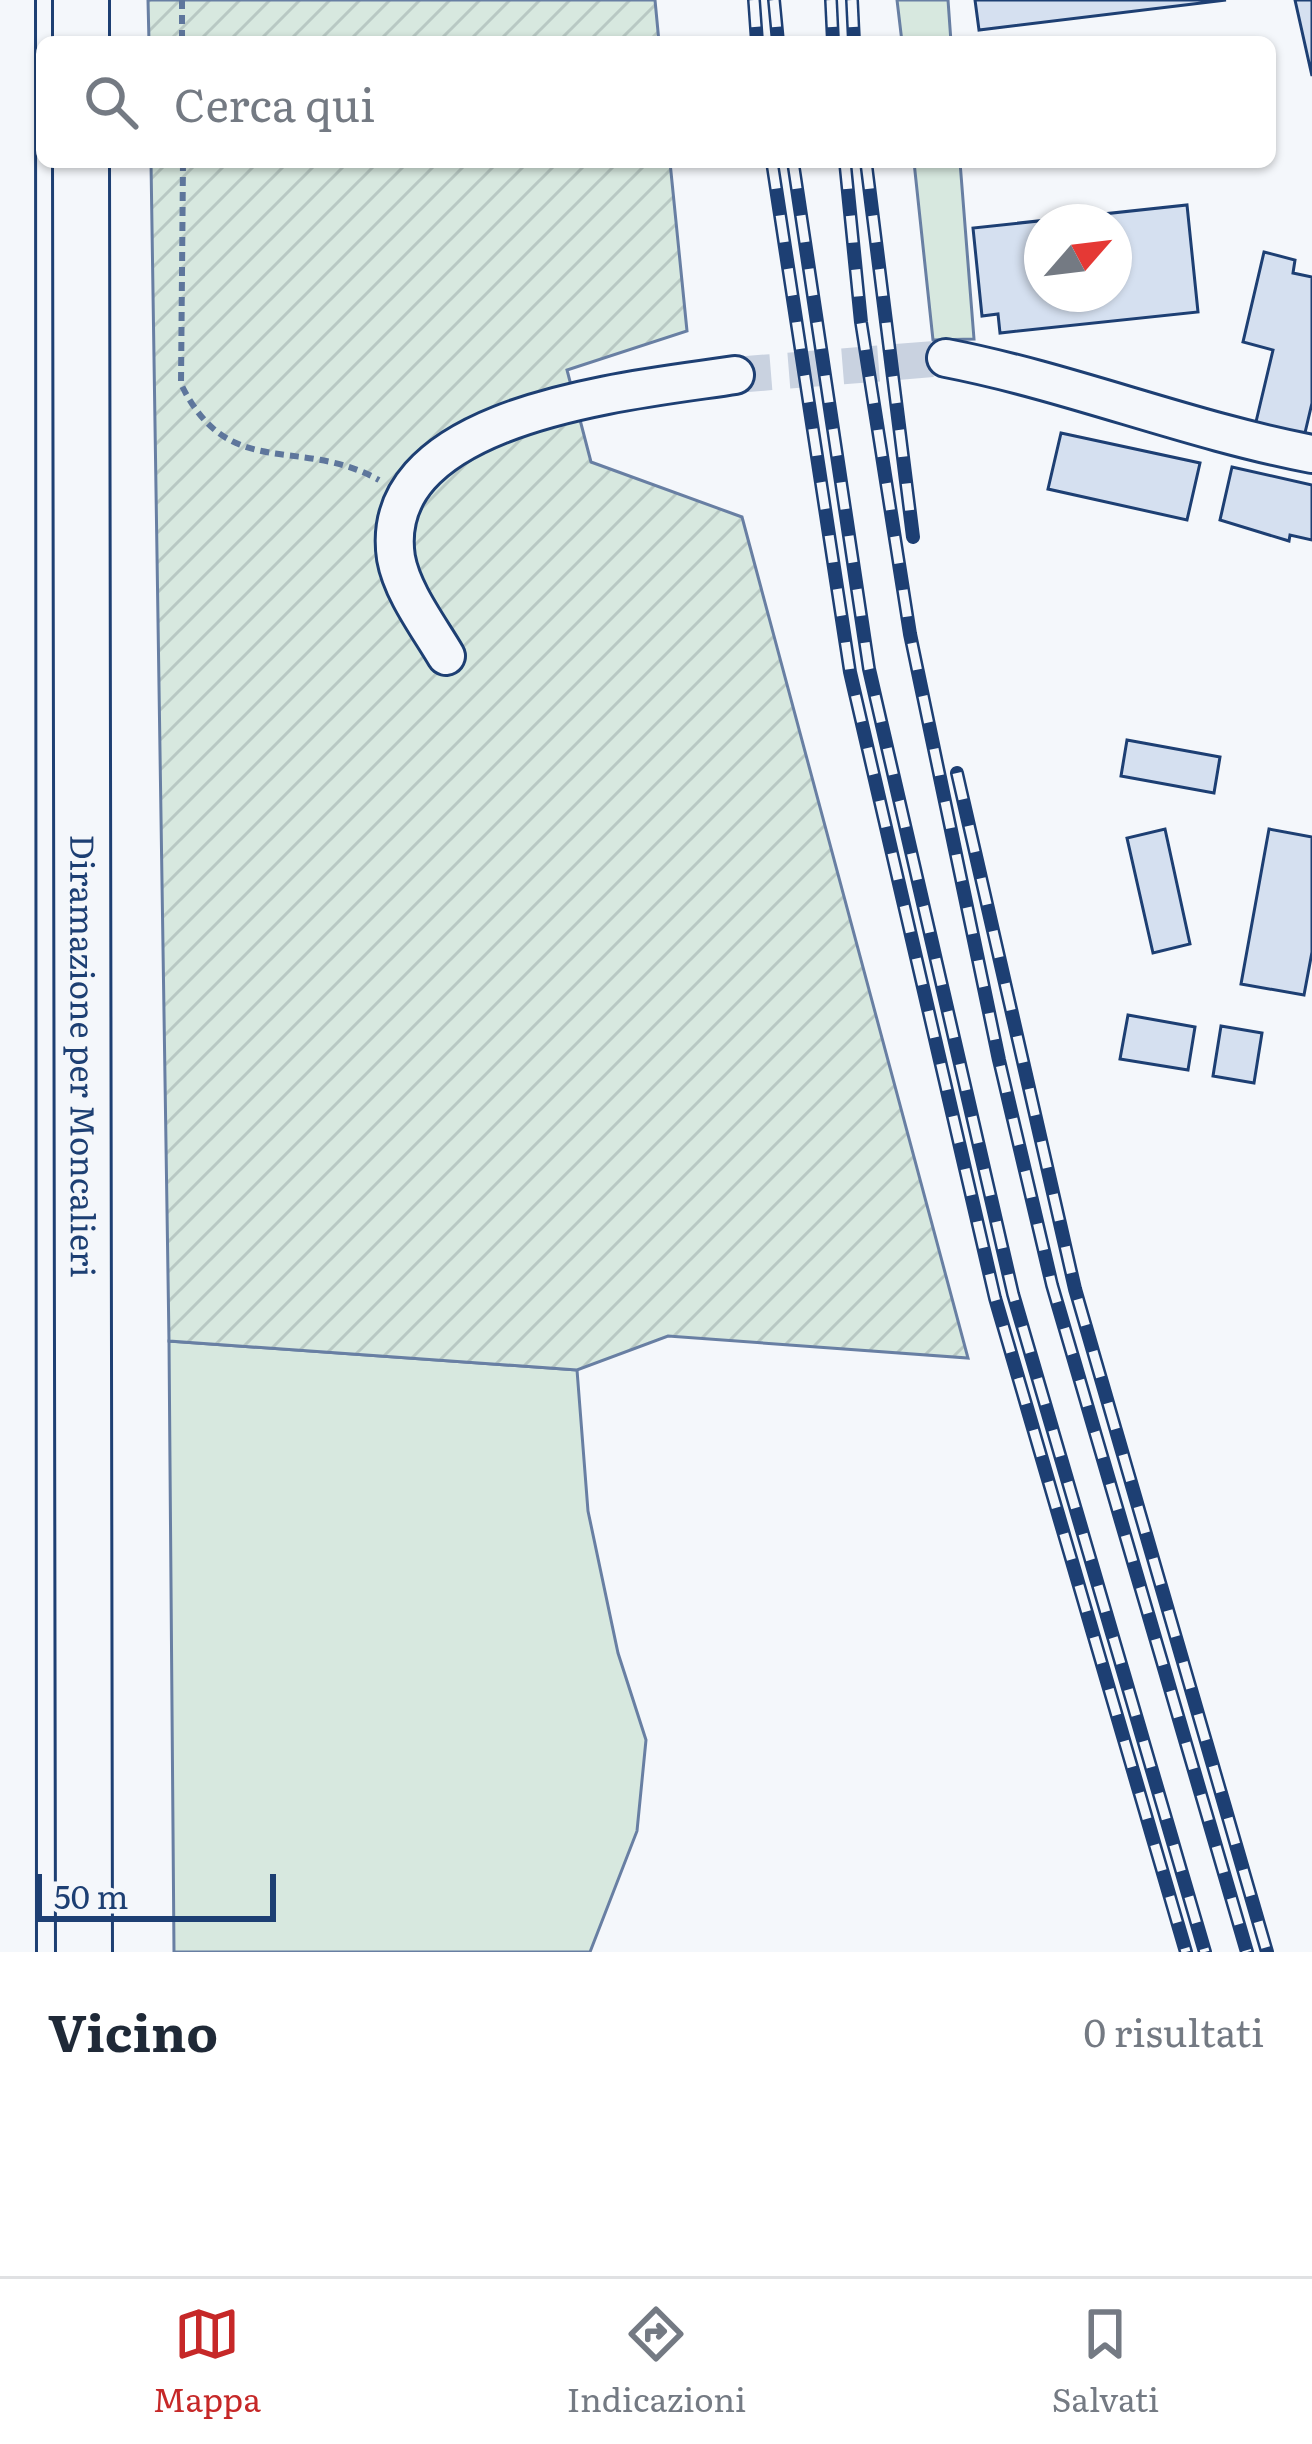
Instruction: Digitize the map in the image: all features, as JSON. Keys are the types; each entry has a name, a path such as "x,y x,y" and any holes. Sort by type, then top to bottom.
{"highway":[{"path":"8,0 8,1952"},
{"path":"81,0 81,36"},
{"name":"Diramazione per Moncalieri","path":"81,168 84,1952"}],"street":[{"path":"946,358 1312,454"},
{"path":"446,656 396,558 398,524 422,475 457,442 510,421 623,393 735,375"}],"path":[{"path":"182,0 182,36"},
{"path":"183,168 181,384 194,412 215,434 248,450 345,461 409,497"}],"shaded area":[{"path":"148,0 655,0 658,36 149,36"},
{"path":"897,0 948,0 951,36 901,36"},
{"path":"151,168 671,168 687,331 567,370 591,462 742,517 968,1358 668,1336 577,1370 169,1341"},
{"path":"915,168 960,168 974,339 933,340"},
{"path":"169,1341 577,1370 588,1511 618,1653 646,1740 637,1831 590,1952 174,1952"}],"building":[{"path":"975,0 1226,0 979,30"},
{"path":"1295,0 1312,0 1312,76"},
{"path":"1187,205 1198,312 1000,333 998,314 982,316 973,228 1024,223 1024,312 1132,312 1132,211"},
{"path":"1264,252 1295,260 1293,273 1312,277 1312,403 1304,437 1255,426 1273,350 1243,342"},
{"path":"1061,433 1200,463 1187,520 1048,489"},
{"path":"1232,467 1312,485 1312,540 1290,535 1289,541 1220,520"},
{"path":"1127,740 1220,757 1214,793 1121,776"},
{"path":"1165,829 1190,944 1153,953 1127,838"},
{"path":"1269,829 1312,837 1312,952 1304,995 1241,984"},
{"path":"1128,1015 1195,1027 1188,1070 1120,1059"},
{"path":"1221,1026 1262,1033 1254,1083 1213,1076"}],"tunnel":[{"path":"735,375 946,358"}],"railway":[{"path":"754,0 757,36"},
{"path":"774,0 777,36"},
{"path":"831,0 833,36"},
{"path":"852,0 854,36"},
{"path":"773,168 850,672 995,1298 1186,1952"},
{"path":"794,168 869,669 1013,1294 1205,1952"},
{"path":"846,168 861,322 910,634 999,1060 1052,1285 1247,1952"},
{"path":"867,168 913,537"},
{"path":"957,773 1075,1289 1267,1952"}]}
